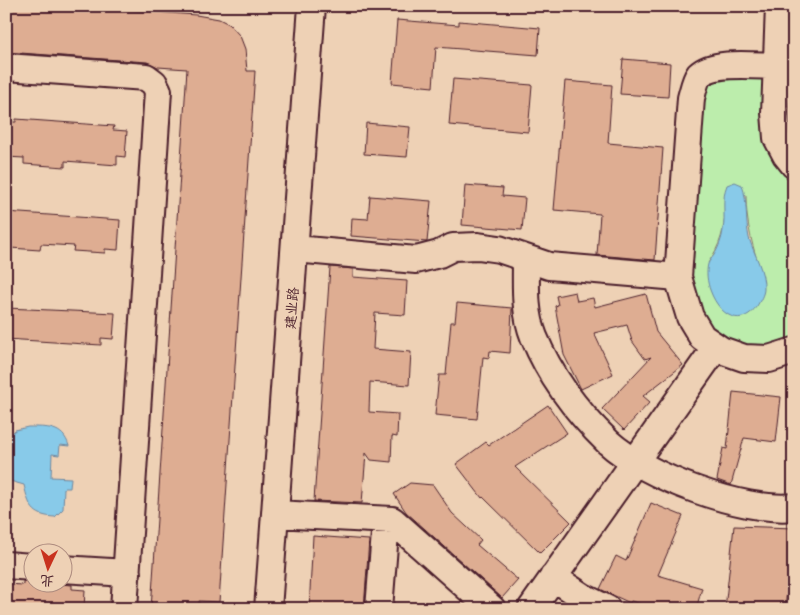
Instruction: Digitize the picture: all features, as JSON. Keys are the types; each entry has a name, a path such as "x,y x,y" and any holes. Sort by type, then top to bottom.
{"street":[{"name":"建业路","path":"268,609 312,6"},
{"path":"779,6 775,114 777,138 794,165"},
{"path":"777,66 724,65 708,68 698,76 692,98 678,277 690,317 702,337 716,347 744,358 769,360 794,351"},
{"path":"6,66 146,77 154,83 158,91 124,609"},
{"path":"295,249 416,260 439,254 453,247 478,246 499,249 549,266 678,277"},
{"path":"526,259 527,314 546,363 578,409 609,442 635,462 704,493 746,505 794,507"},
{"path":"531,609 716,347"},
{"path":"275,514 392,520 492,609"},
{"path":"379,609 386,520"},
{"path":"6,565 22,566"},
{"path":"72,570 127,573"},
{"path":"553,576 583,597 607,609"}],"green space":[{"path":"755,76 767,80 779,159 794,179 794,342 770,347 736,345 706,326 689,278 700,86 709,79","holes":["746,195 747,216 762,276 708,263 721,237 725,208"]}],"water":[{"path":"735,182 742,185 744,191 749,238 764,283 763,295 757,306 747,315 737,318 728,315 720,308 709,287 707,275 708,264 722,236 725,190 727,185"},
{"path":"28,427 48,428 58,431 66,439 69,446 60,445 59,455 52,454 51,477 71,478 70,488 64,488 63,509 55,517 41,515 36,512 30,504 24,485 10,481 6,476 6,440 15,430"}],"building":[{"path":"6,6 73,6 196,15 219,19 229,24 240,36 245,49 247,71 255,71 219,602 199,601 199,609 151,609 187,69 158,67 147,62 6,52"},
{"path":"397,20 459,25 459,21 540,28 538,55 436,47 433,87 392,83"},
{"path":"623,59 670,63 668,97 620,94"},
{"path":"453,79 532,85 528,132 449,125"},
{"path":"565,81 612,85 608,143 663,148 655,260 597,255 600,214 554,210"},
{"path":"16,119 114,126 113,130 127,131 125,157 117,156 117,165 65,161 65,167 24,164 24,158 6,157 6,122 16,122"},
{"path":"366,123 410,127 407,157 364,154"},
{"path":"465,185 503,188 502,196 525,198 522,230 462,225"},
{"path":"370,196 431,201 427,242 351,236 352,218 368,219"},
{"path":"6,212 120,220 118,250 105,249 105,253 73,251 74,246 41,244 40,250 10,248 11,241 6,241"},
{"path":"330,267 353,269 353,277 407,281 405,315 375,313 373,349 411,352 409,385 370,382 369,412 398,414 397,437 392,436 391,462 371,460 366,453 362,503 314,501"},
{"path":"575,292 577,301 593,298 595,307 646,294 656,332 683,365 643,396 650,402 624,430 602,409 651,357 645,359 632,341 627,325 594,333 613,374 581,389 564,355 555,306 558,305 556,296"},
{"path":"457,303 512,308 510,353 490,351 489,358 483,357 477,419 435,415 439,375 446,375 451,322 455,322"},
{"path":"6,308 115,313 113,339 101,338 101,345 6,339"},
{"path":"733,392 781,397 776,442 744,438 731,485 717,480 723,448 727,449"},
{"path":"548,405 567,433 515,467 571,522 540,553 482,498 456,464 486,442 489,445"},
{"path":"410,483 433,485 452,513 481,540 477,545 518,580 502,598 406,512 394,494"},
{"path":"651,503 683,516 658,575 702,588 696,609 656,609 631,601 630,603 600,589 616,556 626,561"},
{"path":"734,526 794,528 794,573 789,573 785,609 725,609"},
{"path":"313,536 369,540 364,609 309,609"},
{"path":"6,584 22,585 22,592 72,592 72,589 85,590 84,609 6,609"}]}
